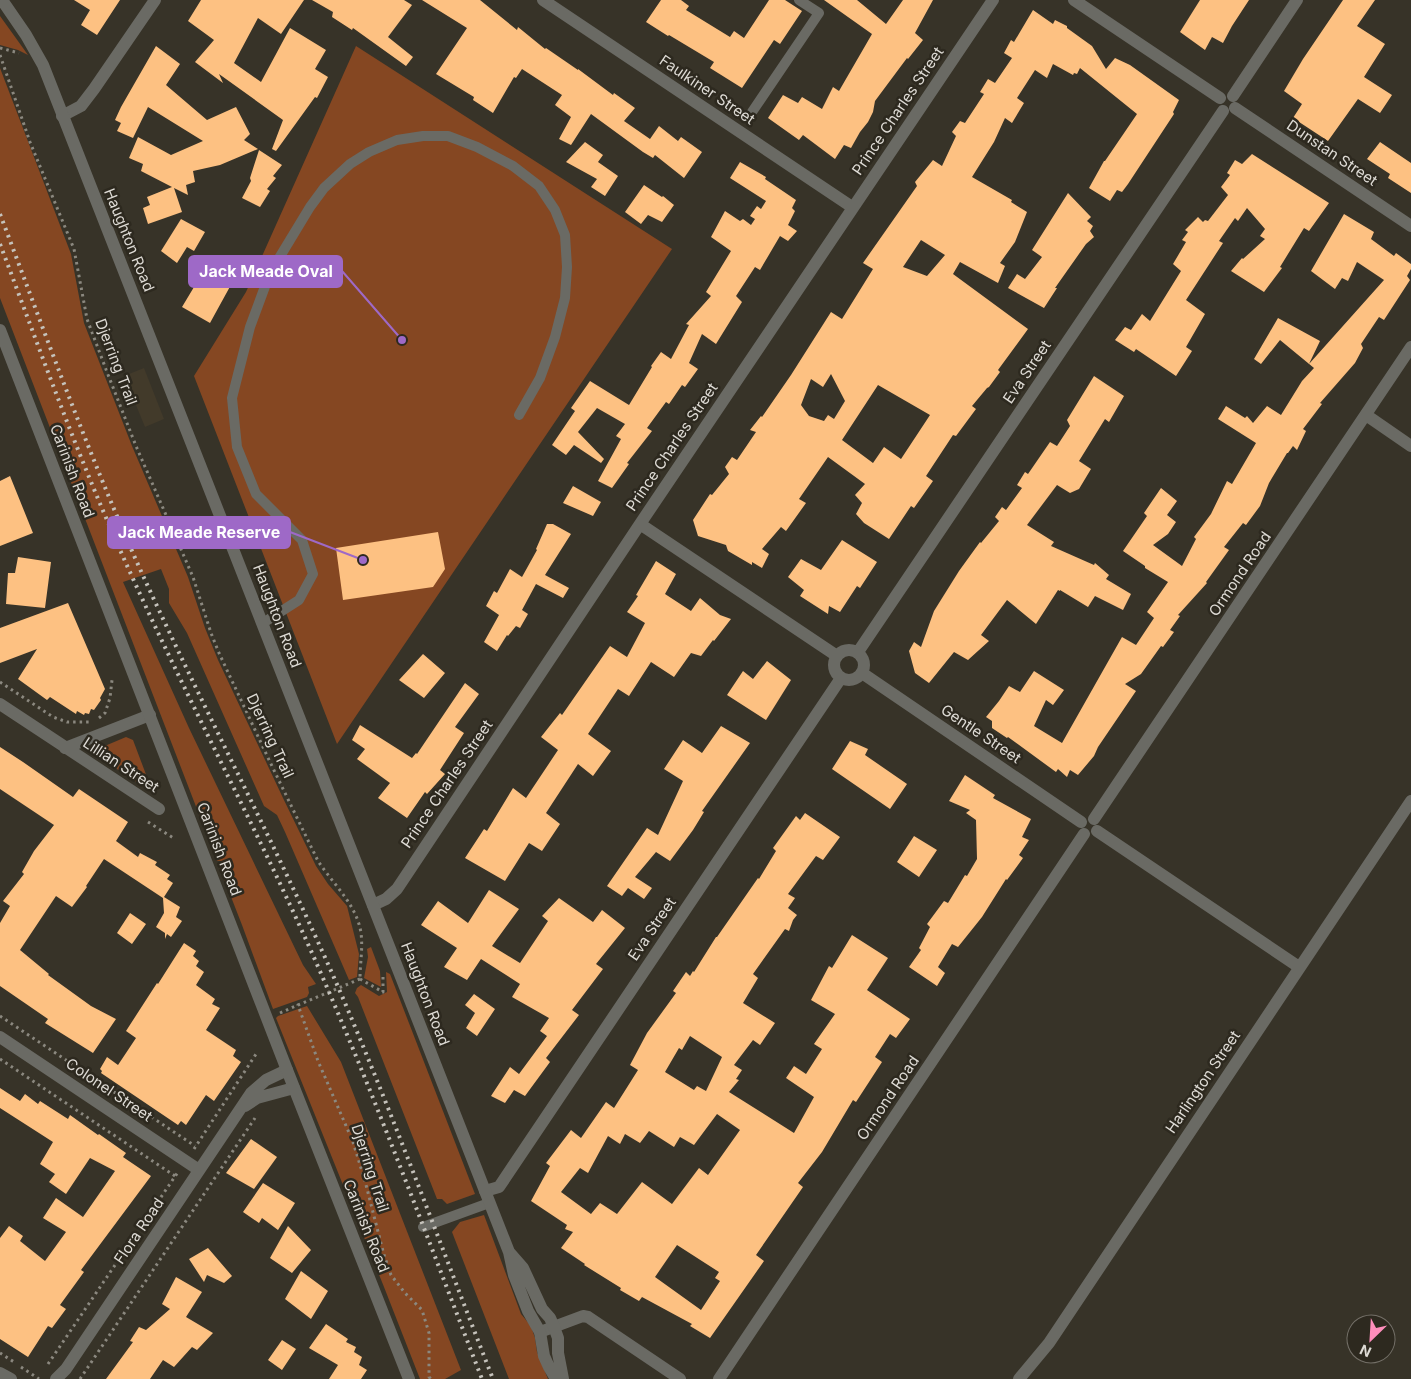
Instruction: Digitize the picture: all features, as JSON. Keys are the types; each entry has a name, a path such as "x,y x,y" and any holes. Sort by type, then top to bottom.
{"street":[{"name":"Haughton Road","path":"2,0 37,54 62,116 509,1252 514,1275 524,1303 540,1332 544,1356 556,1379"},
{"path":"62,116 81,106 155,0"},
{"name":"Faulkiner Street","path":"543,0 852,207"},
{"name":"Prince Charles Street","path":"373,904 386,899 397,888 852,207 993,0"},
{"name":"Dunstan Street","path":"1074,0 1411,226"},
{"name":"Eva Street","path":"858,652 1297,0"},
{"name":"Carinish Road","path":"0,330 409,1379"},
{"name":"Ormond Road","path":"1096,825 1411,347"},
{"path":"1366,416 1411,446"},
{"path":"640,524 836,656"},
{"path":"847,649 858,652 865,665 862,673 853,680 841,678 835,670 834,662 836,656 847,649"},
{"name":"Gentle Street","path":"862,673 1082,828"},
{"name":"Eva Street","path":"487,1197 499,1187 841,678"},
{"name":"Lillian Street","path":"0,704 159,809"},
{"name":"Lillian Street","path":"65,748 150,715"},
{"name":"Harlington Street","path":"1019,1379 1049,1343 1411,801"},
{"path":"1082,828 1092,836 1096,825 1299,967"},
{"name":"Ormond Road","path":"718,1379 1082,828"},
{"name":"Colonel Street","path":"0,1037 199,1170"},
{"name":"Flora Road","path":"56,1379 64,1374 251,1093 266,1080 287,1070"},
{"name":"Flora Road","path":"239,1110 257,1098 294,1088"},
{"name":"Haughton Road","path":"509,1252 523,1268 542,1308 554,1327 558,1338 558,1353 563,1379"},
{"path":"540,1332 583,1316 588,1317 680,1379"}],"lane":[{"path":"752,112 819,14 812,4 799,0"},
{"path":"263,623 299,600 314,574 302,540 256,494 236,447 232,398 250,327 270,272 310,207 324,188 350,164 369,152 397,140 423,136 448,136 477,147 513,166 539,186 555,210 565,235 567,267 565,298 555,337 540,378 519,415"},
{"path":"423,1226 487,1197"}],"path":[{"name":"Djerring Trail","path":"0,54 30,142 74,249 83,302 94,342 136,446 193,576 214,640 318,861 350,904 354,913 361,931 360,979"},
{"path":"0,682 53,718 67,722 83,723 95,720 105,713 110,698 112,680"},
{"path":"409,957 414,955"},
{"path":"274,1015 360,979 383,992 383,970"},
{"name":"Djerring Trail","path":"298,1005 318,1061 353,1142 391,1275 422,1310 429,1333 429,1377 431,1379"},
{"path":"0,1016 195,1146"},
{"path":"44,1370 258,1051"},
{"path":"0,1059 175,1176"},
{"path":"80,1379 257,1115"}],"shaded area":[{"path":"0,16 28,55 0,45"},
{"path":"356,46 672,249 337,744 194,376 246,292"},
{"path":"0,68 71,254 84,323 132,446 188,577 218,660 316,866 328,884 347,906 359,954 357,977 349,980 277,815 264,806 187,633 169,603 169,589 161,569 123,582 189,728 303,965 316,984 308,987 309,993 307,997 273,1009 219,866 221,861 217,861 0,298"},
{"path":"144,368 164,419 145,427 124,376"},
{"path":"126,737 133,740 153,793 105,761 98,754 100,748"},
{"path":"371,947 380,971 381,987 364,978 368,957 367,949"},
{"path":"386,972 390,974 475,1194 447,1204 442,1199 437,1199 355,993 361,985 379,996 387,992"},
{"path":"307,1006 341,1062 461,1370 445,1379 420,1379 276,1018"},
{"path":"484,1215 521,1314 531,1326 537,1352 548,1379 509,1379 452,1232 460,1222"}],"building":[{"path":"74,0 120,0 97,35 81,25 90,10"},
{"path":"201,0 304,0 281,34 258,18 234,63 261,82 290,28 326,50 315,69 328,77 317,98 315,97 276,151 272,149 283,120 219,74 223,83 195,62 214,40 188,21"},
{"path":"312,0 404,0 412,5 388,37 413,57 406,66 353,28 352,30 332,17 333,12"},
{"path":"422,0 480,0 517,30 518,27 545,49 635,108 624,121 650,139 659,126 678,141 681,137 702,152 684,178 655,155 653,158 643,152 591,114 571,145 559,139 571,117 555,105 562,95 522,69 516,78 514,77 493,113 473,100 474,97 436,74 467,28"},
{"path":"661,0 681,0 689,6 686,10 730,37 734,31 744,38 769,0 785,0 802,11 780,44 774,40 742,88 710,68 714,62 646,22"},
{"path":"824,0 857,0 886,24 903,0 933,0 915,33 923,40 875,101 873,112 868,122 851,148 844,145 835,159 803,135 799,140 768,118 783,95 798,103 802,97 822,109 833,87 839,91 872,34"},
{"path":"1200,0 1249,0 1223,43 1212,37 1205,50 1180,32"},
{"path":"1343,0 1375,0 1357,26 1385,44 1364,77 1392,95 1380,113 1358,99 1328,141 1293,118 1302,104 1284,91"},
{"path":"1033,10 1053,24 1055,20 1067,26 1067,28 1092,46 1106,69 1115,58 1130,65 1179,100 1173,112 1174,114 1128,184 1122,192 1117,190 1110,201 1089,188 1104,161 1137,114 1080,68 1077,74 1074,73 1073,75 1053,64 1047,78 1035,70 1017,98 1024,103 1012,123 1005,118 994,142 972,177 1012,200 1011,202 1027,212 1015,242 1000,263 1005,266 998,283 960,262 953,274 1028,329 998,370 1000,372 972,406 976,409 956,436 953,435 926,476 933,481 914,508 911,506 889,539 864,523 856,514 862,503 855,495 865,484 828,457 799,499 806,503 786,531 781,527 762,549 769,554 762,568 752,562 752,565 728,551 726,545 698,536 693,520 710,494 712,495 729,474 725,467 732,457 737,460 756,432 750,430 762,417 791,375 831,312 842,319 873,269 863,263 917,186 915,182 933,160 942,166 956,136 952,132 960,121 965,123 984,94 980,92 988,79 995,83 1012,58 1004,53 1011,40 1014,42","holes":["921,240 945,255 927,276 903,267","831,374 845,401 834,419 828,415 824,421 809,416 801,405 811,379 823,387","878,385 930,415 901,459 884,447 873,463 842,440"]},
{"path":"156,46 180,64 166,85 207,120 236,107 250,134 244,140 258,149 220,165 193,171 195,182 186,185 188,195 174,188 182,212 148,224 143,208 150,205 147,197 172,187 141,171 143,164 129,158 138,137 171,155 203,141 148,107 133,138 117,131 121,123 115,120"},
{"path":"585,142 603,155 598,162 618,176 605,196 591,187 597,179 566,162"},
{"path":"1380,142 1411,163 1411,193 1388,178 1390,174 1367,159"},
{"path":"259,150 282,165 273,176 276,178 267,189 270,191 260,207 242,198 251,181 250,178"},
{"path":"1252,154 1329,203 1309,231 1304,228 1280,267 1282,268 1264,292 1231,271 1242,258 1265,239 1260,236 1265,229 1247,208 1238,221 1235,218 1219,241 1223,243 1186,300 1205,314 1186,347 1192,351 1176,376 1136,349 1134,352 1115,340 1125,327 1131,330 1142,314 1150,321 1181,271 1173,264 1186,242 1182,240 1188,232 1185,230 1198,217 1203,222 1205,220 1208,221 1228,195 1221,187 1230,175 1227,173 1235,160 1242,164"},
{"path":"740,162 766,177 765,179 796,200 792,208 795,211 788,225 797,231 788,241 780,236 760,270 755,267 736,296 742,302 716,344 702,334 689,363 698,369 685,387 682,385 669,404 666,402 647,428 652,431 627,463 629,464 612,488 598,481 621,439 616,436 625,424 597,408 578,432 604,459 601,463 574,445 566,455 552,445 575,411 571,408 590,381 629,405 661,352 671,359 689,325 686,324 711,296 706,292 731,251 711,237 725,211 740,221 743,219 751,225 755,219 750,216 757,206 761,209 766,201 730,178"},
{"path":"644,185 674,205 662,222 648,215 641,224 625,212"},
{"path":"1068,193 1091,217 1087,221 1093,226 1090,231 1094,237 1086,244 1055,288 1057,288 1044,308 1008,288 1017,274 1025,279 1042,257 1032,250"},
{"path":"1344,214 1374,232 1371,239 1394,256 1396,253 1411,264 1411,269 1407,276 1410,280 1384,320 1379,317 1361,344 1363,348 1355,363 1320,403 1322,404 1303,429 1306,431 1297,450 1293,446 1287,453 1269,483 1260,506 1246,525 1243,523 1224,547 1229,550 1207,583 1178,615 1180,616 1170,630 1174,632 1163,647 1161,646 1141,674 1125,684 1136,691 1098,747 1094,756 1078,775 1070,770 1067,777 1058,769 1056,772 1008,737 992,728 992,721 986,717 1009,686 1020,692 1034,671 1064,690 1053,705 1046,700 1034,726 1062,743 1122,637 1136,645 1154,618 1147,612 1168,582 1145,568 1145,566 1123,551 1147,516 1144,513 1161,488 1177,501 1167,515 1176,522 1168,534 1153,545 1182,566 1196,539 1194,537 1211,514 1227,481 1232,484 1256,443 1218,419 1226,406 1245,418 1247,416 1253,423 1267,406 1281,415 1302,381 1314,368 1309,364 1384,280 1357,262 1348,281 1342,278 1335,289 1311,271"},
{"path":"181,219 205,232 194,251 187,247 177,263 161,251"},
{"path":"212,257 238,272 210,323 182,307"},
{"path":"1278,318 1320,341 1309,364 1280,340 1261,364 1254,359"},
{"path":"1094,376 1124,396 1109,422 1105,419 1079,461 1091,469 1079,489 1070,493 1057,485 1027,525 1054,542 1051,546 1094,565 1095,563 1109,575 1106,579 1131,594 1123,610 1095,596 1088,607 1058,590 1036,624 1007,600 981,635 989,641 968,660 954,652 929,683 915,673 909,651 914,642 921,647 934,611 959,571 980,542 999,521 995,517 1002,507 1006,510 1022,488 1017,485 1025,472 1028,474 1050,442 1057,446 1070,426 1067,420"},
{"path":"10,476 33,533 0,546 0,481"},
{"path":"573,486 601,502 593,516 563,503"},
{"path":"547,524 553,524 571,534 545,575 569,588 563,598 536,584 522,610 528,614 520,628 516,626 507,635 497,651 484,642 499,615 486,606 494,591 497,593 510,569 522,577 537,550"},
{"path":"438,532 445,569 433,587 343,600 336,548"},
{"path":"842,540 877,562 860,588 857,586 840,612 829,606 828,614 800,596 804,590 788,577 801,559 821,570"},
{"path":"18,557 51,562 45,608 6,604 8,573 15,573"},
{"path":"656,561 676,574 665,594 691,611 700,598 720,615 731,619 701,656 691,653 674,677 651,662 629,696 618,689 588,734 611,751 593,776 578,764 546,813 560,824 542,851 529,843 505,881 465,858 484,829 487,831 513,788 526,798 558,750 541,737 560,713 562,715 610,646 627,657 645,623 627,612 638,596 636,595"},
{"path":"68,603 105,689 100,698 101,700 94,710 91,709 89,714 85,713 84,715 77,711 76,714 50,697 47,700 18,679 37,649 0,663 0,628"},
{"path":"423,654 445,673 424,698 399,680"},
{"path":"767,661 791,680 766,720 727,695 743,671 753,679"},
{"path":"465,683 479,694 455,727 464,733 440,770 445,774 427,794 425,792 407,818 378,798 390,783 357,759 365,749 352,740 360,725 412,758 417,754"},
{"path":"721,726 750,743 702,811 704,812 693,830 670,861 656,852 635,877 652,888 644,899 628,888 622,896 607,886 647,828 658,835 683,781 664,769 683,740 702,753"},
{"path":"850,741 868,749 865,755 907,784 890,809 832,769"},
{"path":"0,747 73,797 79,789 128,822 116,841 138,857 140,853 157,862 155,865 170,875 167,879 173,883 164,897 180,907 176,917 182,921 171,937 167,934 165,939 165,933 156,927 164,913 163,898 104,859 72,907 56,896 20,950 48,975 91,1006 116,1019 93,1053 45,1023 48,1019 0,986 0,923 10,906 3,901 24,874 22,872 34,851 54,825 0,789"},
{"path":"965,775 995,795 993,798 1031,819 1022,837 1029,840 1019,855 1023,858 1006,879 982,917 958,947 952,944 938,967 945,973 937,986 909,967 921,950 919,948 930,927 927,924 944,901 948,903 977,859 976,820 966,813 970,810 949,801"},
{"path":"805,813 840,837 823,860 816,856 788,894 795,898 788,908 797,915 789,931 785,929 753,974 758,978 743,1003 775,1023 760,1045 753,1040 734,1065 742,1070 736,1079 739,1080 729,1092 794,1133 814,1097 786,1078 794,1066 806,1074 822,1049 814,1044 835,1014 811,1000 829,966 832,968 852,935 888,958 867,990 910,1019 896,1038 890,1034 875,1057 882,1062 856,1102 853,1100 822,1152 798,1183 803,1187 756,1255 764,1261 710,1338 690,1326 692,1324 642,1297 639,1301 620,1290 621,1288 561,1248 573,1232 565,1229 567,1225 531,1201 550,1166 546,1163 571,1130 581,1138 606,1102 614,1108 638,1070 630,1065 647,1033 676,993 673,991 686,972 690,976 694,972 716,937 759,879 776,851 773,848 796,816 800,820","holes":["690,1036 722,1057 706,1091 697,1086 694,1090 665,1072 679,1048 682,1050","717,1114 740,1130 708,1175 699,1168 672,1204 642,1182 617,1214 600,1203 591,1214 561,1192 580,1168 588,1173 608,1136 620,1144 625,1134 640,1143 649,1131 674,1147 680,1137 694,1145","677,1245 719,1272 715,1278 720,1281 701,1310 655,1277"]},
{"path":"914,836 937,850 919,877 897,862"},
{"path":"489,890 519,909 492,946 520,963 548,921 542,916 559,898 593,922 602,910 625,928 596,964 603,969 572,1010 579,1015 546,1058 550,1062 525,1096 514,1090 505,1103 491,1096 510,1067 519,1074 547,1036 540,1031 549,1018 512,997 520,984 481,959 467,980 444,967 457,948 421,925 438,901 468,923"},
{"path":"130,913 146,924 132,944 117,933"},
{"path":"184,943 196,951 193,956 199,961 196,966 204,972 196,985 215,999 212,1004 220,1008 206,1030 236,1050 233,1056 241,1062 214,1101 206,1095 186,1125 181,1121 178,1125 101,1073 100,1069 107,1057 118,1065 136,1038 126,1031"},
{"path":"474,994 495,1009 477,1036 466,1028 475,1013 465,1005"},
{"path":"0,1088 20,1101 25,1094 38,1104 40,1101 68,1119 70,1115 126,1153 123,1157 151,1176 81,1270 84,1272 60,1305 66,1309 52,1328 48,1326 28,1357 0,1339 0,1238 9,1226 23,1236 20,1241 45,1261 66,1232 43,1218 56,1198 83,1217 115,1171 90,1158 66,1194 49,1182 55,1174 40,1164 53,1142 0,1108"},
{"path":"251,1139 277,1157 254,1189 226,1173"},
{"path":"263,1183 295,1203 278,1230 262,1218 259,1223 243,1212"},
{"path":"288,1226 311,1250 292,1273 270,1258"},
{"path":"208,1248 232,1276 224,1283 207,1275 204,1282 189,1259"},
{"path":"301,1271 328,1291 311,1319 285,1299"},
{"path":"176,1277 202,1292 186,1317 213,1333 197,1350 192,1347 174,1367 163,1360 150,1379 106,1379 133,1342 130,1341 139,1327 146,1330 170,1309 162,1304"},
{"path":"326,1324 348,1339 346,1342 356,1347 354,1352 362,1357 359,1365 367,1370 361,1379 329,1379 338,1365 309,1348"},
{"path":"282,1340 296,1349 282,1370 268,1360"}],"railway":[{"path":"0,214 85,437 140,569 291,883 339,989 398,1134 493,1379"},
{"path":"0,244 60,403 108,522 171,659 312,953 335,1006 400,1165 482,1379"}],"place":[{"name":"Jack Meade Oval","path":"402,340"},
{"name":"Jack Meade Reserve","path":"363,560"}]}
